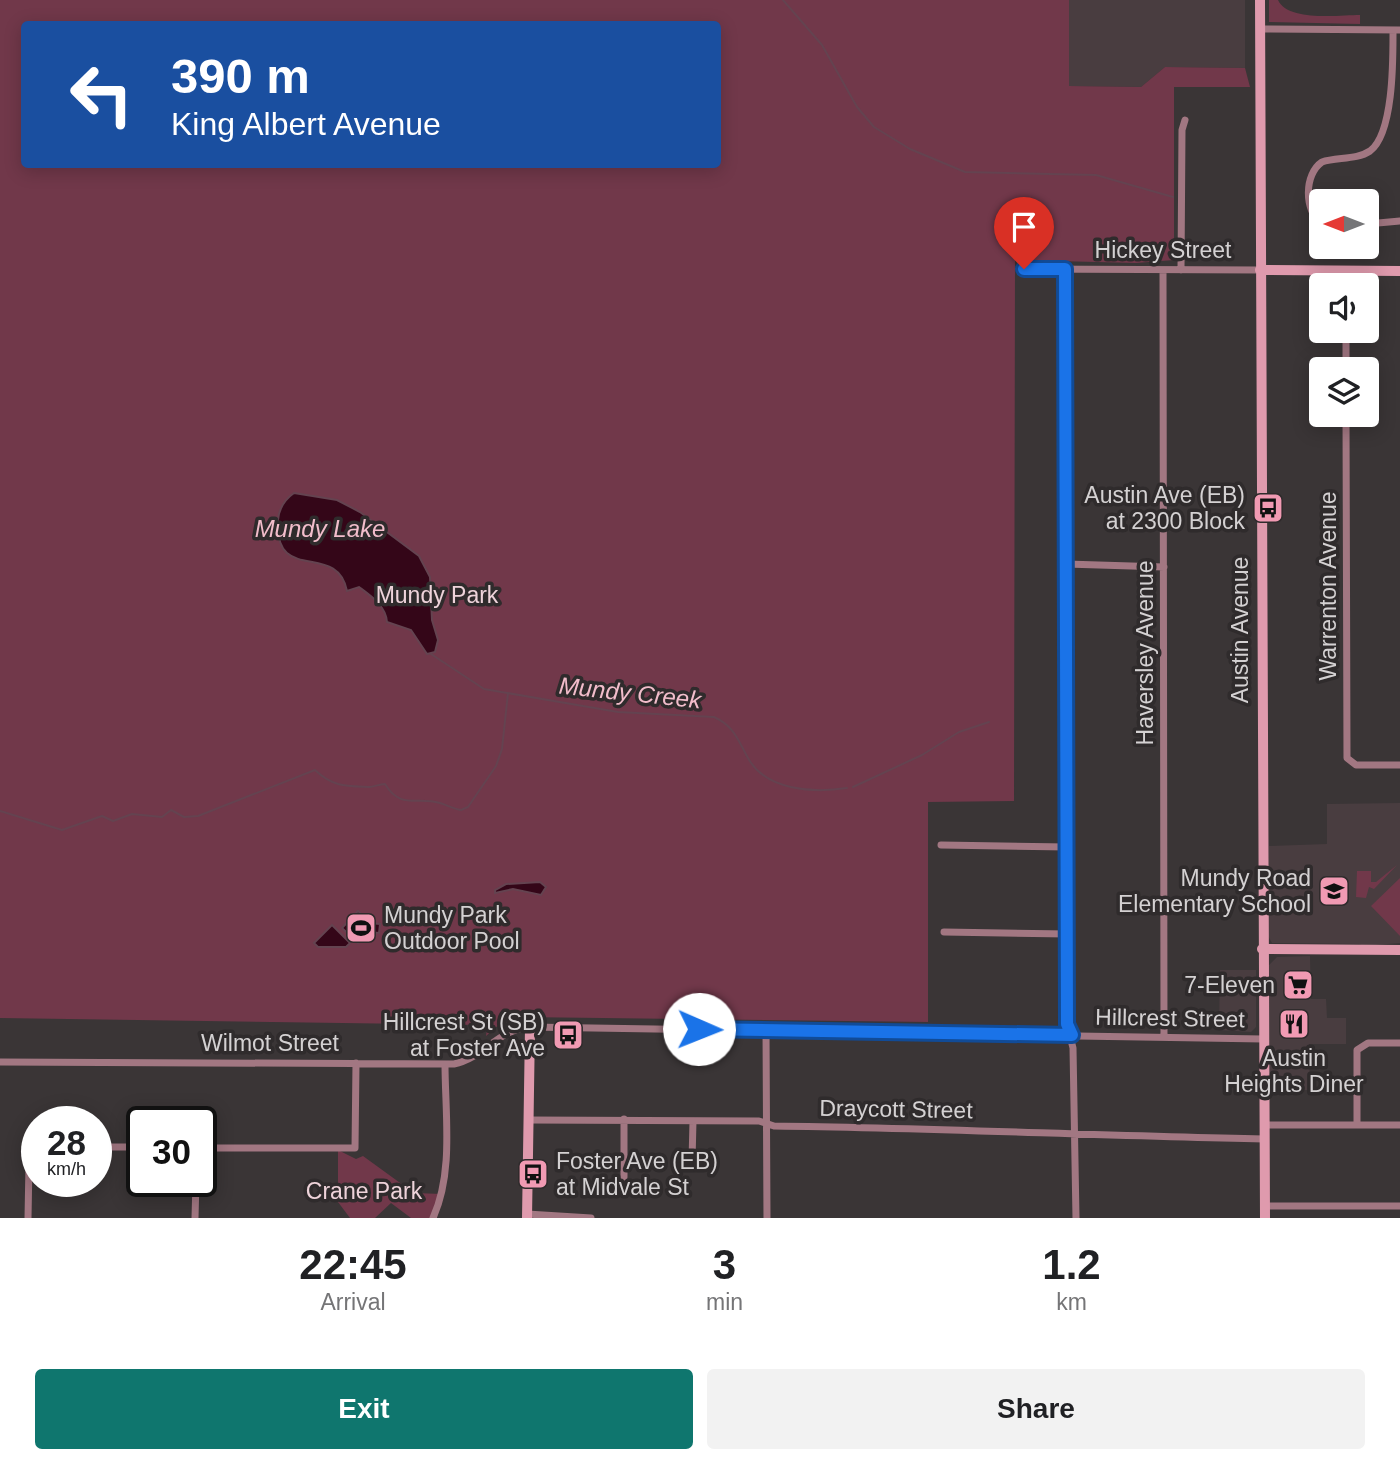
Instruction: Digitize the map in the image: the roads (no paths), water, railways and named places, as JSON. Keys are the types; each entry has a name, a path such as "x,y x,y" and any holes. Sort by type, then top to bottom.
{"main road":[{"name":"Austin Avenue","path":"1260,0 1265,1212"},
{"path":"1260,270 1400,271"},
{"path":"1262,949 1400,950"},
{"path":"527,1216 530,1027"}],"street":[{"path":"1260,29 1396,30 1392,93 1374,147 1360,156 1322,162 1310,176 1310,189"},
{"path":"1181,270 1182,130 1185,120"},
{"path":"1379,223 1400,221"},
{"name":"Hickey Street","path":"1024,269 1260,270"},
{"path":"1065,269 1067,1024 1072,1035 1076,1218"},
{"name":"Haversley Avenue","path":"1163,270 1164,1036"},
{"name":"Warrenton Avenue","path":"1346,427 1347,758 1354,765 1400,765"},
{"path":"1066,564 1164,567"},
{"path":"941,845 1067,847"},
{"path":"944,932 1067,934"},
{"name":"Hillcrest Street","path":"530,1027 1263,1039"},
{"name":"Wilmot Street","path":"0,1062 445,1064 471,1058 504,1033 530,1027"},
{"path":"766,1030 767,1218"},
{"path":"1357,1125 1356,1056 1360,1046 1368,1043 1400,1043"},
{"path":"217,1148 355,1148 356,1063"},
{"path":"433,1218 442,1194 445,1170 445,1064"},
{"path":"624,1119 624,1177"},
{"name":"Draycott Street","path":"529,1120 624,1119 981,1129 1028,1135 1264,1139"},
{"path":"692,1161 693,1121"},
{"path":"1264,1125 1400,1125"},
{"path":"28,1197 28,1218"},
{"path":"195,1218 196,1197"},
{"path":"1265,1212 1400,1206"},
{"path":"527,1216 591,1218"}],"water":[{"name":"Mundy Lake","path":"294,493 337,500 360,512 419,556 430,577 432,620 438,640 435,652 427,654 411,630 387,622 381,606 359,587 347,591 341,576 331,568 295,558 286,552 279,540 278,520 287,498"},
{"path":"540,882 546,887 541,895 513,889 495,893 495,890 506,884"},
{"path":"358,911 370,923 380,924 379,933 369,932 358,943 342,928"},
{"path":"332,925 350,943 346,947 318,947 314,943"}],"waterway":[{"path":"783,0 822,45 857,107 874,127 910,149 965,172 1096,175 1173,197"},
{"name":"Mundy Creek","path":"431,654 484,689 618,712 714,717 731,729 756,769 766,777 792,787 806,789 847,788"},
{"path":"0,811 62,830 102,816 113,821 132,814 162,817 171,810 184,817 198,816 315,770 328,780 340,784 369,787 385,784 403,800 431,801 461,810 468,807 496,766 502,749 508,693"},
{"name":"Mundy Creek","path":"853,787 922,755 959,732 989,722"}],"place":[{"name":"Austin Ave (EB) at 2300 Block","path":"1268,508"},
{"name":"Mundy Road Elementary School","path":"1334,891"},
{"name":"Mundy Park Outdoor Pool","path":"361,928"},
{"name":"7-Eleven","path":"1298,985"},
{"name":"Austin Heights Diner","path":"1294,1024"},
{"name":"Hillcrest St (SB) at Foster Ave","path":"568,1035"},
{"name":"Foster Ave (EB) at Midvale St","path":"533,1174"}],"park label":[{"name":"Mundy Park","path":"437,595"},
{"name":"Crane Park","path":"364,1191"}]}
